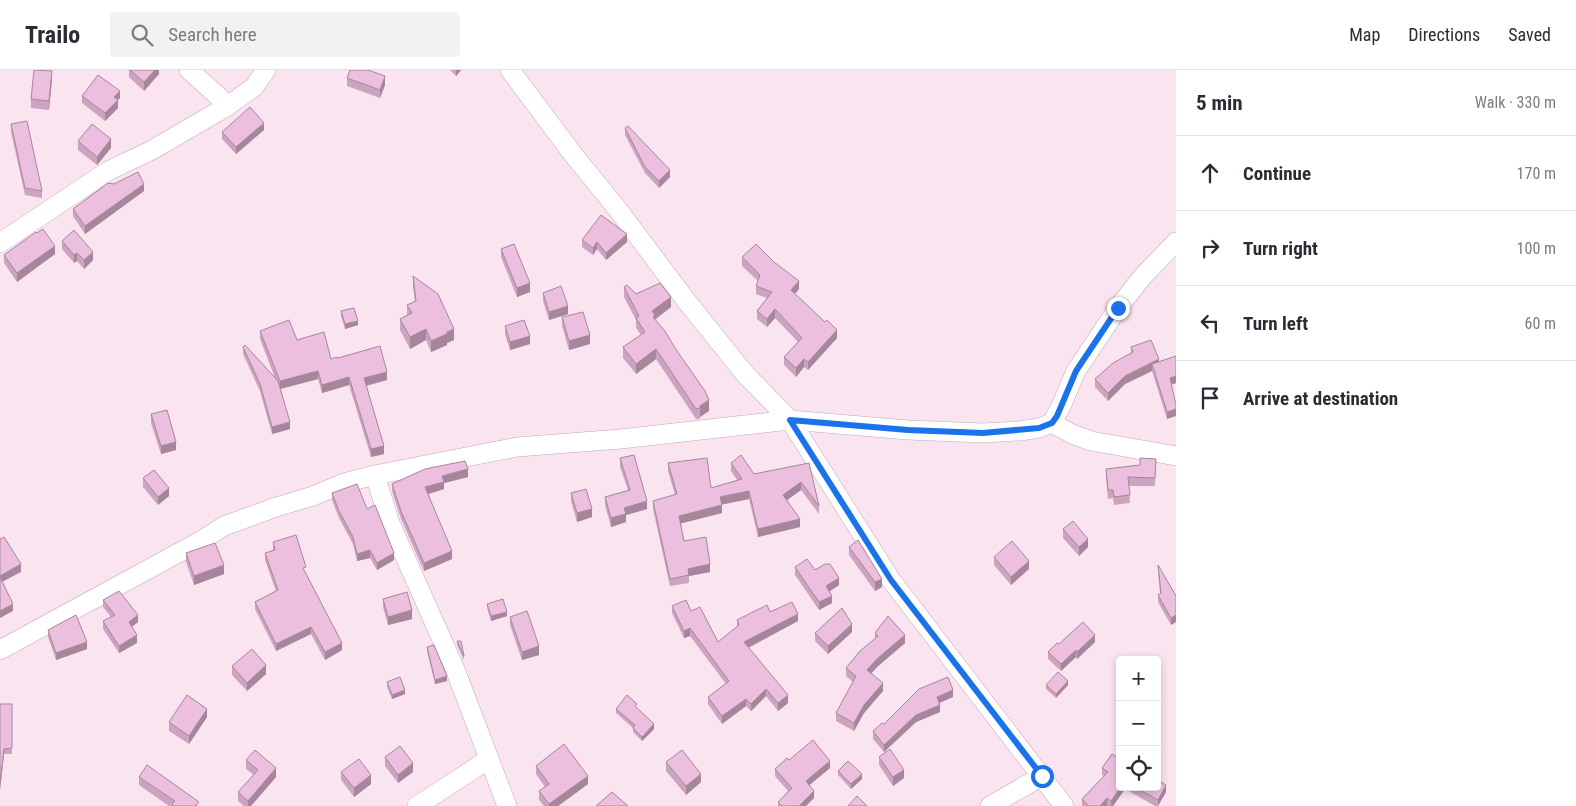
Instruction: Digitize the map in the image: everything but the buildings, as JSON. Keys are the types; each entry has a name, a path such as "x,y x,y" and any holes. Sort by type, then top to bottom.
{"street":[{"path":"189,70 226,107"},
{"path":"0,243 108,171 152,150 226,107 254,86 266,70"},
{"path":"510,70 572,153 745,374 790,420 891,580 1064,806"},
{"path":"0,650 204,539 224,526 267,510 314,496 344,483 375,475 518,447 621,439 790,420 908,430 983,433 1039,428 1052,423 1076,371 1118,308 1143,276 1176,242"},
{"path":"1052,423 1091,442 1176,456"},
{"path":"375,475 390,523 455,669 507,806"},
{"path":"417,806 490,760"},
{"path":"990,806 1042,776"}],"route":[{"path":"1042,776 891,580 790,420 908,430 983,433 1039,428 1052,423 1057,416 1076,371 1118,308"}]}
